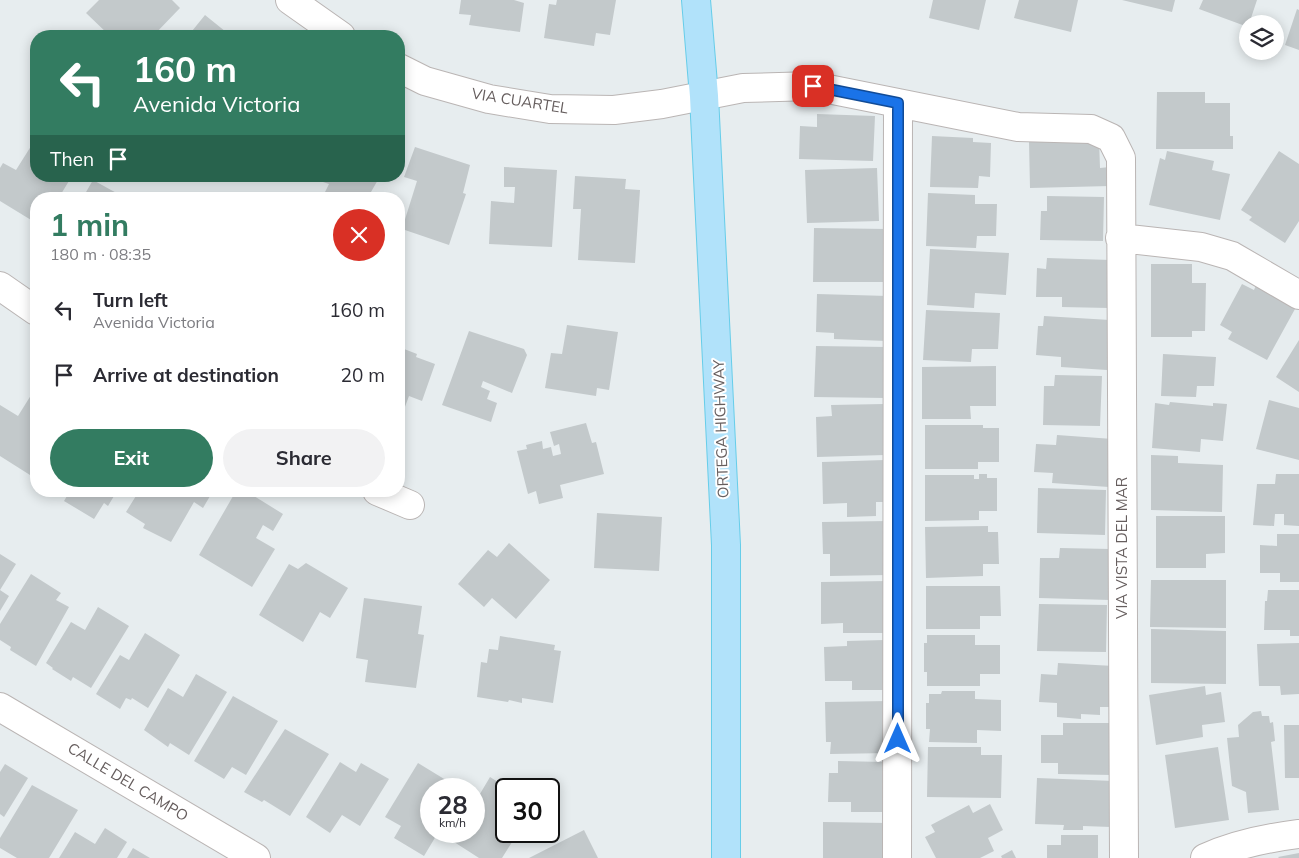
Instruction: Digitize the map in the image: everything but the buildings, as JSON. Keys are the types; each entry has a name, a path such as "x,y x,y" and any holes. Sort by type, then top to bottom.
{"main road":[{"name":"ORTEGA HIGHWAY","path":"696,0 704,96 726,545 726,858"}],"street":[{"path":"290,0 332,30"},
{"name":"VIA CUARTEL","path":"405,71 424,81 489,99 550,108 614,110 662,104 742,88 813,86 898,103"},
{"path":"897,858 898,103"},
{"name":"VIA VISTA DEL MAR","path":"898,103 1018,127 1091,129 1112,138 1122,158 1120,238 1124,858"},
{"path":"1120,238 1201,247 1232,256 1299,295"},
{"path":"0,286 30,307"},
{"path":"391,497 410,505"},
{"name":"CALLE DEL CAMPO","path":"0,707 256,858"},
{"path":"1205,858 1228,848 1261,839 1299,834"}],"route":[{"path":"813,86 898,103 898,739"}]}
